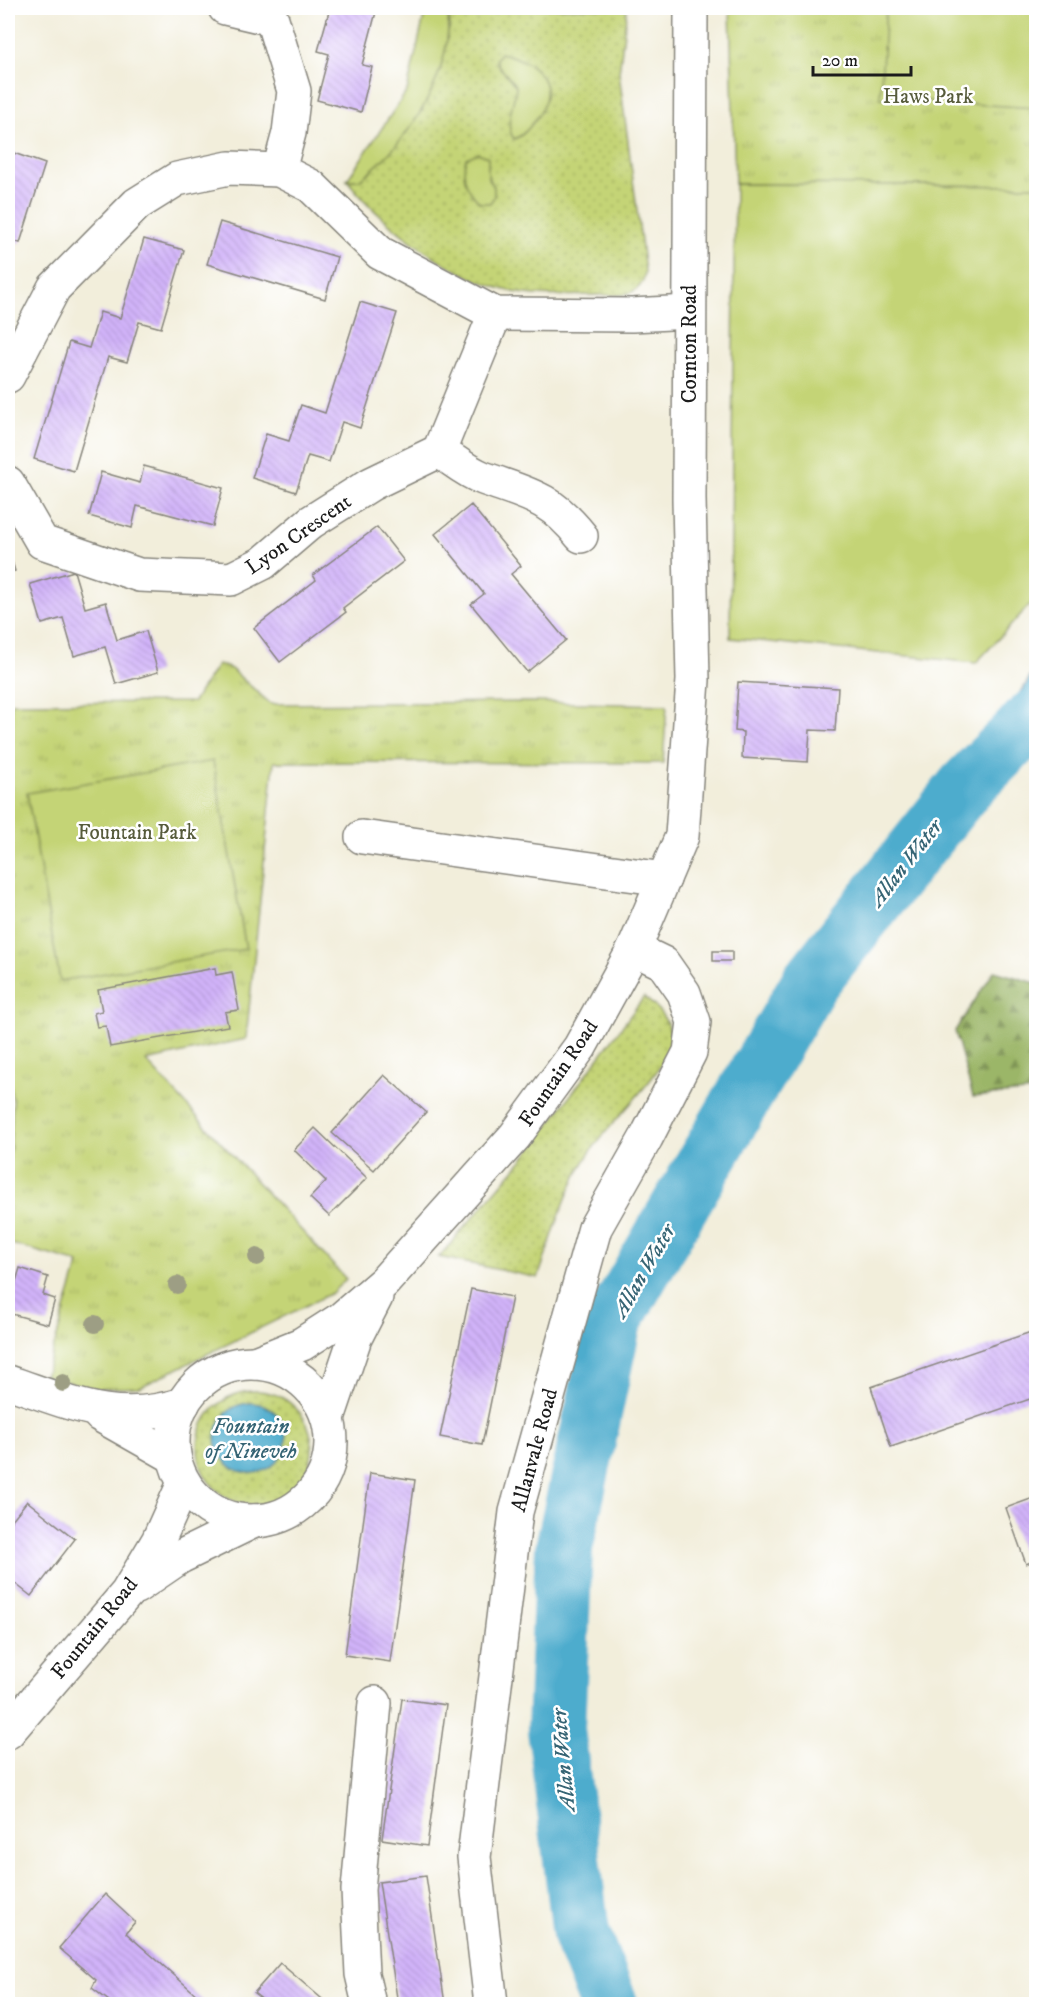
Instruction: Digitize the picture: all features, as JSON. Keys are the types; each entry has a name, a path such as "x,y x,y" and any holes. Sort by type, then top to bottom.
{"street":[{"path":"225,8 271,13 294,91 289,133 279,170"},
{"name":"Cornton Road","path":"692,8 689,312 693,680"},
{"path":"8,376 54,288 137,204 177,179 229,168 279,170 311,186 380,253 495,314 632,315 689,312"},
{"path":"495,314 439,451 481,477 520,489 544,501 568,520 581,536"},
{"name":"Lyon Crescent","path":"8,483 42,542 139,575 231,579 263,563 311,522 371,484 439,451"},
{"name":"Fountain Road","path":"255,1363 302,1344 341,1319 384,1282 515,1136 580,1047 634,949 682,836 693,680"},
{"path":"362,837 664,879"},
{"name":"Allanvale Road","path":"491,2004 474,1857 516,1512 595,1228 646,1138 690,1052 694,1022 684,993 663,963 634,949"},
{"path":"328,1418 355,1338 384,1282"},
{"path":"127,1593 180,1557 254,1521 285,1513 299,1505 316,1488 327,1467 331,1442 328,1418 317,1397 300,1379 279,1367 255,1363 234,1365 213,1373 196,1386 183,1404 174,1430 179,1470"},
{"path":"8,1382 91,1410 155,1413 183,1404"},
{"path":"91,1410 179,1470 197,1499 214,1511 233,1518 254,1521"},
{"name":"Fountain Road","path":"8,1732 127,1593 158,1541 179,1470"},
{"path":"369,2004 362,1974 358,1890 375,1704"}],"green space":[{"path":"426,8 448,8 448,33 444,57 436,81 425,104 396,146 359,180 347,180 407,91"},
{"path":"448,8 627,8 619,73 645,271 640,286 635,290 622,295 535,295 502,289 477,280 427,252 404,235 363,199 347,180 359,180 370,172 422,110 450,26"},
{"name":"Haws Park","path":"730,8 1036,8 1036,186 735,184"},
{"path":"886,8 1036,8 1036,108 880,98"},
{"path":"500,53 534,68 545,85 546,95 543,107 528,129 514,139 510,120 516,86 498,65 496,59"},
{"path":"478,153 488,157 488,177 494,187 494,197 490,203 480,203 471,193 466,182 464,171 466,158"},
{"path":"735,184 1036,186 1036,598 976,663 730,638"},
{"name":"Fountain Park","path":"218,664 231,669 271,704 530,702 667,705 663,763 274,762 246,1039 146,1061 346,1279 332,1293 140,1387 97,1389 45,1376 79,1263 8,1243 8,1181 13,1101 8,1080 8,747 11,703 193,702"},
{"path":"213,761 246,949 60,981 27,793"},
{"path":"994,971 1036,983 1036,1091 973,1097 955,1031"},
{"path":"644,997 659,1011 669,1028 671,1042 668,1052 651,1079 586,1159 562,1208 538,1278 439,1257 523,1159"},
{"path":"255,1391 277,1395 295,1408 308,1426 312,1448 308,1470 295,1488 277,1501 255,1505 233,1501 215,1488 202,1470 198,1448 202,1426 215,1408 233,1395"}],"water":[{"path":"1036,667 1036,723 965,787"},
{"name":"Fountain of Nineveh","path":"251,1403 264,1406 276,1413 283,1425 286,1438 283,1451 276,1463 264,1470 251,1473 238,1470 226,1463 219,1451 216,1438 219,1425 226,1413 238,1406"}],"building":[{"path":"330,8 357,8 376,12 362,65 372,67 361,112 317,100 329,54 318,51"},
{"path":"8,151 45,164 20,243 8,239"},
{"path":"220,222 337,257 325,299 207,264"},
{"path":"144,239 184,250 161,328 139,322 127,362 108,357 74,471 34,459 69,342 89,348 100,312 120,318"},
{"path":"360,302 397,313 360,428 342,422 329,462 308,456 296,492 252,478 266,434 289,441 301,405 325,413"},
{"path":"144,466 223,488 213,526 137,506 132,528 89,516 101,472 140,483"},
{"path":"471,505 521,566 511,574 566,640 527,672 471,604 484,594 435,534"},
{"path":"377,527 404,561 343,608 346,612 280,662 254,628 316,580 313,575"},
{"path":"8,548 15,571 8,573"},
{"path":"74,571 85,608 106,602 117,640 146,631 158,672 116,684 105,647 74,656 63,618 42,624 30,584"},
{"path":"738,682 838,688 835,731 810,730 808,762 742,758 743,732 735,731"},
{"path":"713,951 732,951 732,961 713,961"},
{"path":"215,968 216,975 232,972 239,1010 225,1012 228,1026 110,1047 106,1026 97,1027 94,1013 102,1011 98,990"},
{"path":"384,1075 426,1112 374,1170 332,1133"},
{"path":"315,1128 367,1178 329,1216 310,1198 326,1181 294,1150"},
{"path":"20,1268 48,1277 43,1295 55,1299 48,1324 8,1313 8,1286 14,1288"},
{"path":"471,1289 512,1297 482,1445 440,1437"},
{"path":"1031,1332 1036,1348 1036,1397 891,1447 871,1387"},
{"path":"370,1473 415,1480 390,1662 345,1655"},
{"path":"1036,1497 1036,1560 1026,1564 1006,1508"},
{"path":"27,1501 75,1539 31,1596 8,1578 8,1525"},
{"path":"402,1699 446,1705 427,1846 382,1839"},
{"path":"426,1876 445,2004 398,2004 379,1882"},
{"path":"105,1894 135,1922 126,1933 207,2004 113,2004 92,1988 96,1980 59,1948"},
{"path":"280,1963 328,2004 268,2004 254,1993"}],"waterway":[{"name":"Allan Water","path":"609,2004 581,1934 556,1729 564,1548 613,1321 810,982 965,787 1036,716"}]}
